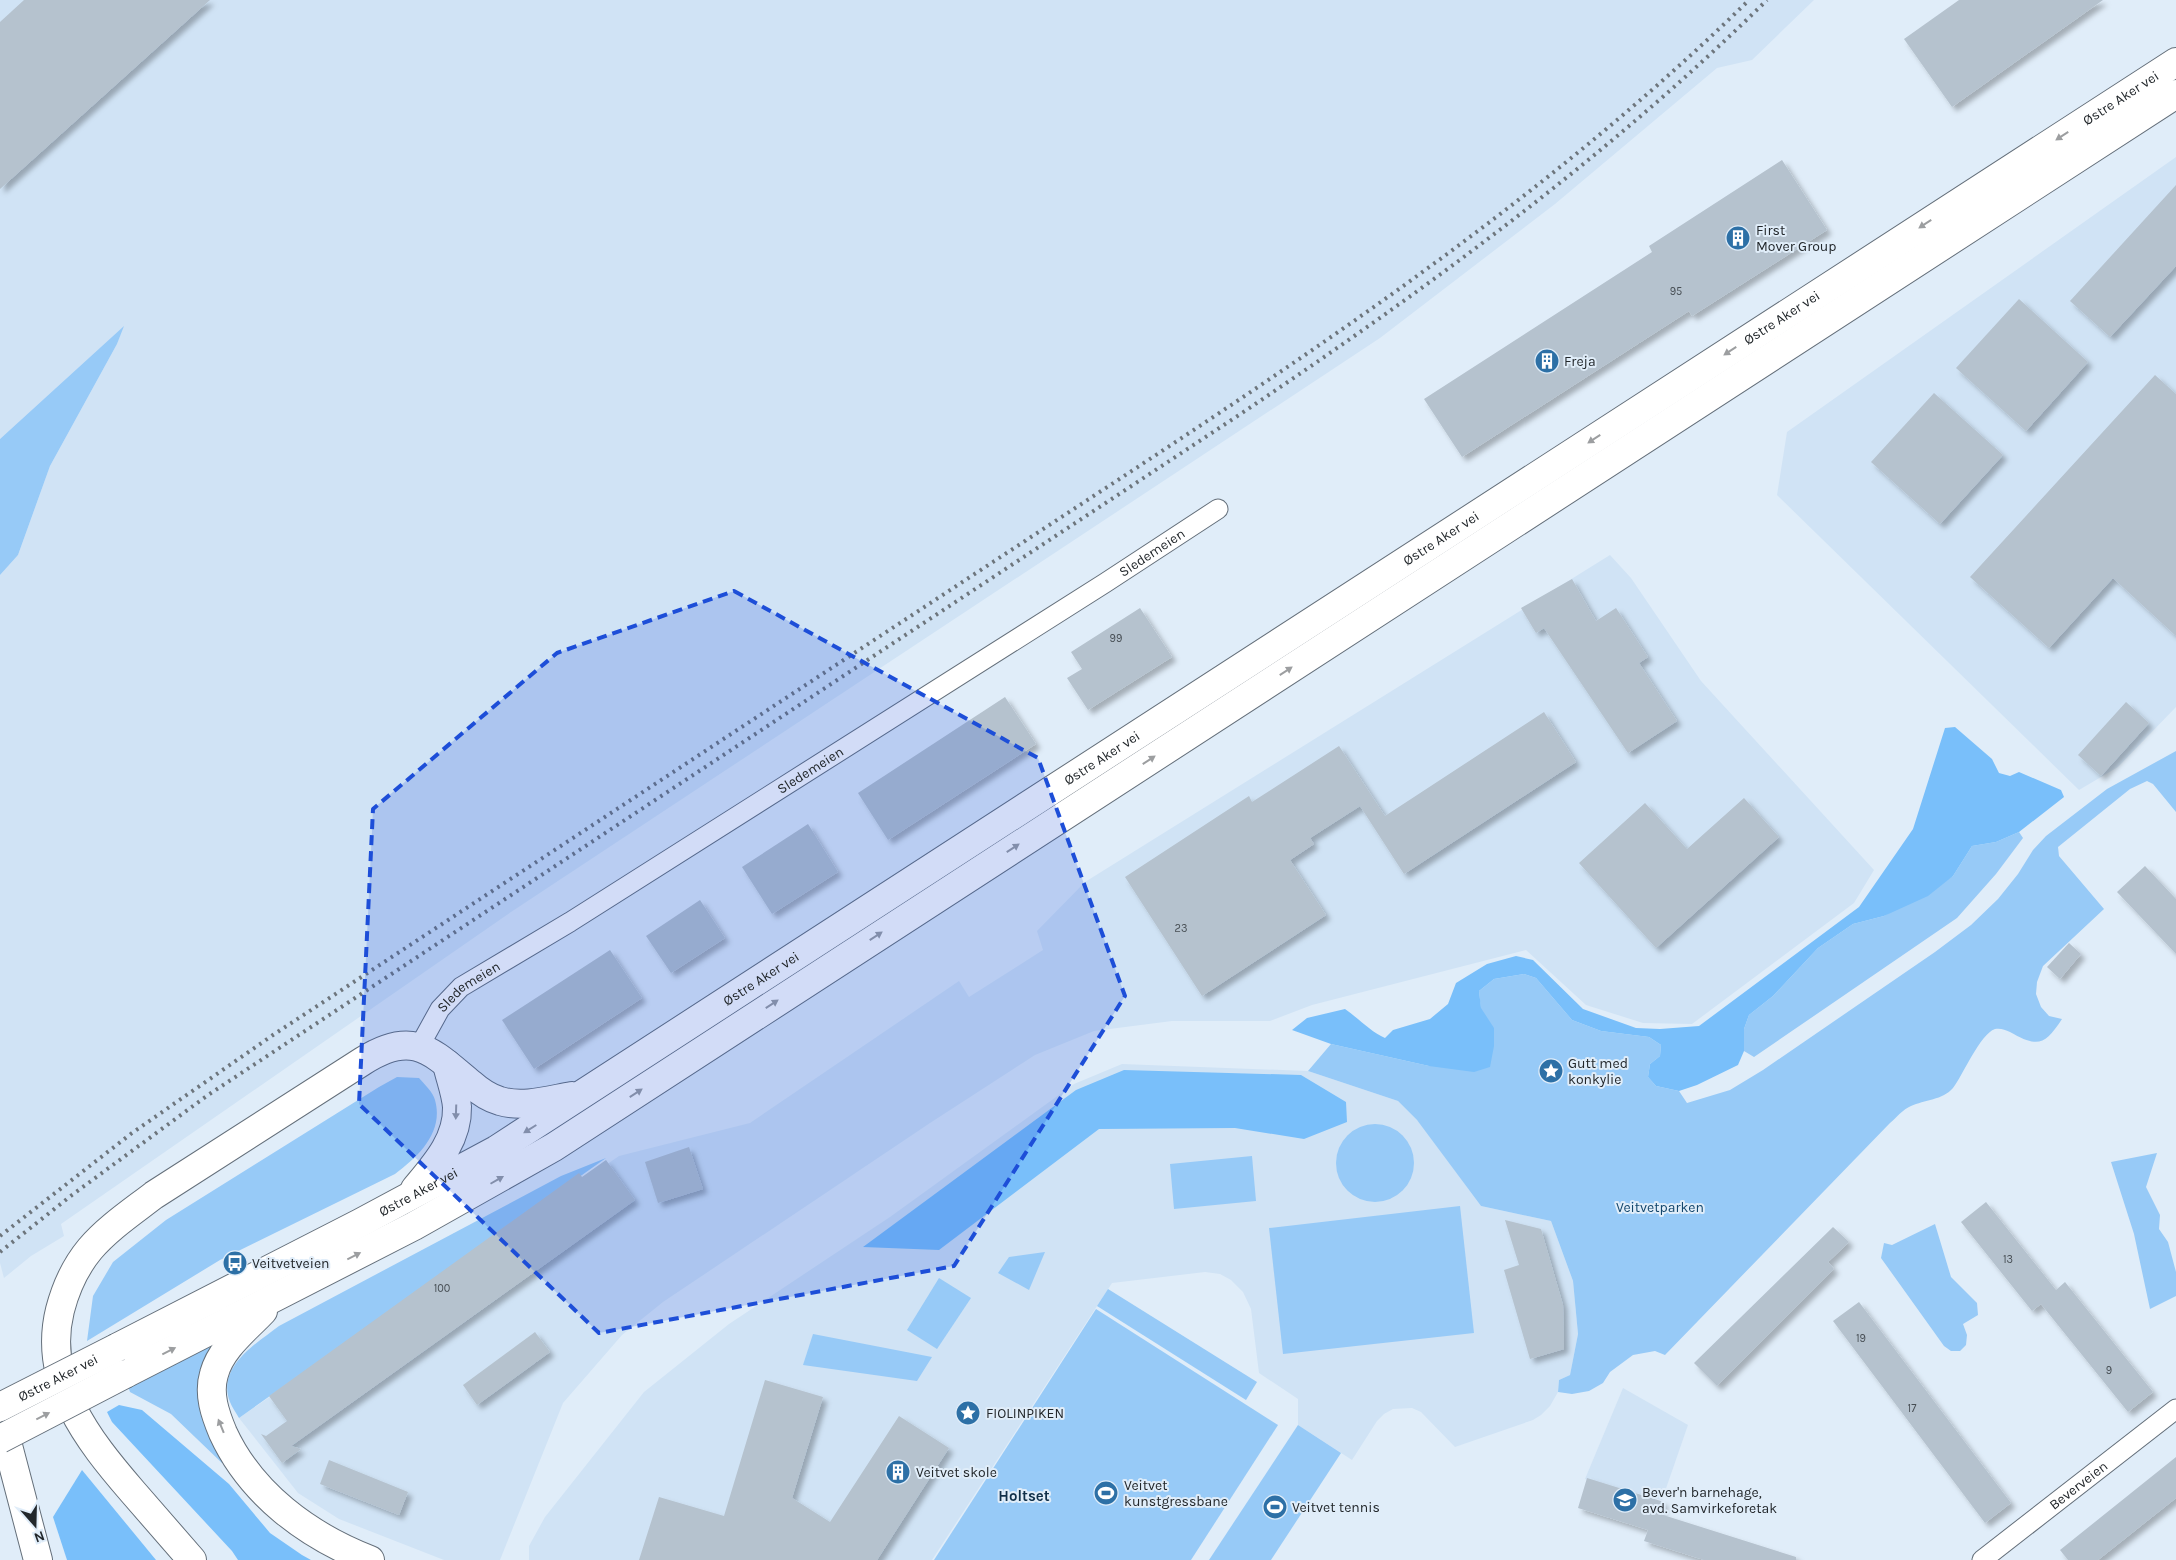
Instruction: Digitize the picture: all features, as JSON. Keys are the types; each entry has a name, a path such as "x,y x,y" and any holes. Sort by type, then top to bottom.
{"highway":[{"name":"Østre Aker vei","path":"0,1407 408,1198 496,1150 586,1094 2176,62"},
{"name":"Østre Aker vei","path":"0,1438 430,1217 554,1146 2176,94"},
{"path":"192,1560 100,1453 69,1404 59,1376 56,1354 58,1318 69,1281 80,1263 100,1239 154,1195 376,1053 399,1046 419,1047 434,1053 484,1094 504,1102 522,1104 586,1094"},
{"path":"408,1198 437,1163 455,1128 457,1106 447,1064"},
{"path":"279,1294 235,1340 219,1360 211,1384 212,1398 220,1426 244,1469 256,1485 298,1522 334,1544 370,1560"},
{"path":"0,1415 38,1560"}],"street":[{"name":"Sledemeien","path":"419,1047 440,1009 461,987 570,922 1105,583 1218,509"},
{"name":"Beverveien","path":"1982,1560 2176,1409"}],"highlighted area":[{"path":"734,591 1038,758 1125,996 954,1266 599,1333 359,1104 373,809 557,653"}],"shaded area":[{"path":"0,0 1814,0 1752,60 1717,68 1555,204 1380,338 511,912 61,1224 64,1236 31,1256 4,1278 0,1263 0,575 18,555 50,466 117,344 123,327 0,439"},
{"path":"2176,157 2176,707 2118,767 2079,790 1777,495 1787,432"},
{"path":"1610,555 1631,578 1701,681 1874,870 1854,903 1692,1024 1643,1023 1586,1005 1526,950 1312,1005 1270,1021 1172,1021 1094,1031 1035,1055 663,1302 622,1335 563,1403 500,1560 444,1560 339,1519 298,1493 239,1418 619,1156 750,1123 959,981 969,997 1043,950 1037,931 1085,882"},
{"path":"1955,727 1992,759 1999,773 2010,776 2019,772 2061,790 2064,797 2019,832 1996,842 1972,846 1953,876 1928,896 1884,916 1853,924 1818,948 1773,996 1749,1015 1744,1029 1744,1051 1738,1065 1697,1085 1679,1091 1656,1086 1648,1077 1650,1064 1660,1056 1661,1045 1649,1037 1601,1031 1572,1020 1536,978 1524,974 1494,979 1479,991 1481,1008 1494,1028 1494,1046 1490,1067 1474,1072 1429,1066 1331,1044 1292,1030 1307,1018 1345,1009 1370,1029 1385,1038 1393,1030 1430,1019 1448,1004 1456,983 1487,964 1516,956 1533,960 1583,1009 1636,1028 1660,1029 1699,1026 1859,907 1913,829 1945,728"},
{"path":"1122,1064 1308,1071 1398,1101 1419,1122 1481,1206 1551,1221 1573,1281 1578,1334 1570,1375 1559,1380 1558,1392 1550,1406 1533,1420 1455,1447 1421,1412 1412,1408 1393,1409 1377,1421 1352,1460 1298,1425 1298,1399 1259,1373 1251,1309 1243,1292 1231,1280 1220,1274 1205,1272 1112,1283 932,1560 529,1560 529,1546 545,1517 644,1392 729,1324 890,1217 1074,1084"},
{"path":"1124,1070 1301,1075 1346,1102 1347,1122 1304,1139 1235,1128 1099,1129 939,1250 863,1247 1076,1090"},
{"path":"1623,1388 1688,1425 1662,1500 1585,1479"},
{"path":"119,1405 142,1410 229,1484 270,1533 311,1560 238,1560 232,1551 112,1422 107,1412"},
{"path":"82,1470 156,1560 67,1560 53,1517"}],"green space":[{"path":"124,326 117,344 50,466 18,555 0,575 0,439"},
{"name":"Veitvetparken","path":"2176,751 2176,812 2153,784 2147,781 2130,789 2058,847 2059,856 2104,909 2043,966 2037,982 2036,994 2041,1007 2049,1016 2062,1019 2051,1034 2045,1039 2034,1042 2001,1029 1989,1032 1949,1092 1905,1109 1665,1355 1655,1351 1633,1355 1610,1372 1603,1383 1589,1391 1572,1394 1558,1392 1559,1380 1570,1375 1578,1334 1573,1281 1551,1221 1481,1206 1417,1120 1398,1101 1308,1071 1331,1044 1429,1066 1481,1011 1479,991 1494,979 1524,974 1536,978 1572,1020 1601,1031 1649,1037 1661,1045 1660,1056 1650,1064 1648,1077 1656,1086 1679,1091 1687,1103 1730,1090 1763,1070 1935,952 1971,925 1998,899 2018,874 2033,850 2046,836 2107,789"},
{"path":"2019,832 2023,838 1996,874 1957,918 1754,1057 1744,1051 1744,1029 1749,1015 1773,996 1818,948 1853,924 1884,916 1953,876 1972,846 1996,842"},
{"path":"397,1077 419,1078 434,1097 437,1112 433,1133 421,1151 404,1167 395,1174 220,1260 87,1341 93,1296 113,1262 166,1220"},
{"path":"1367,1124 1383,1124 1397,1130 1408,1141 1414,1155 1414,1171 1408,1185 1397,1196 1383,1202 1367,1202 1353,1196 1342,1185 1336,1171 1336,1155 1342,1141 1353,1130"},
{"path":"2157,1153 2146,1187 2160,1215 2159,1229 2168,1242 2176,1272 2176,1296 2150,1309 2134,1234 2111,1162"},
{"path":"1252,1156 1256,1201 1174,1209 1170,1164"},
{"path":"606,1158 239,1418 230,1402 227,1389 229,1378 241,1357 279,1326 561,1176"},
{"path":"1460,1206 1474,1333 1283,1354 1269,1228"},
{"path":"1935,1224 1951,1277 1977,1303 1978,1315 1963,1324 1967,1335 1966,1345 1960,1351 1951,1351 1944,1346 1881,1258 1884,1243 1892,1245"},
{"path":"1045,1252 1029,1290 998,1273 1009,1257"},
{"path":"939,1278 971,1298 937,1349 907,1330"},
{"path":"1108,1289 1257,1382 1246,1400 1097,1306"},
{"name":"Veitvet kunstgressbane","path":"1096,1309 1278,1425 1191,1560 934,1560"},
{"path":"231,1333 206,1366 221,1443 222,1463 171,1414 130,1392 128,1386"},
{"path":"813,1334 932,1357 917,1381 803,1365"},
{"name":"Veitvet tennis","path":"1298,1425 1341,1453 1271,1560 1209,1560"}],"building":[{"path":"24,0 210,0 0,189 0,22"},
{"path":"1959,0 2103,0 1952,107 1904,39"},
{"path":"1782,160 1827,230 1692,316 1689,311 1462,457 1424,399 1652,252 1649,246"},
{"path":"2176,185 2176,266 2110,337 2070,301"},
{"path":"2019,299 2088,362 2026,431 1956,368"},
{"path":"2155,375 2176,394 2176,636 2113,578 2049,648 1970,577"},
{"path":"1934,393 2003,455 1940,524 1871,462"},
{"path":"1572,579 1596,621 1616,608 1648,657 1639,663 1677,721 1628,753 1544,628 1536,633 1521,608"},
{"path":"1140,608 1172,657 1088,710 1067,678 1082,669 1071,652"},
{"path":"1005,697 1036,744 888,840 858,793"},
{"path":"2126,702 2149,723 2101,776 2078,755"},
{"path":"1544,712 1576,762 1404,874 1360,806 1310,838 1314,844 1290,860 1326,915 1202,996 1125,877 1249,796 1252,802 1339,746 1385,816"},
{"path":"1744,798 1779,837 1656,948 1579,863 1645,803 1687,849"},
{"path":"808,824 838,872 772,914 742,867"},
{"path":"2145,866 2176,899 2176,954 2117,892"},
{"path":"700,900 725,938 671,973 646,936"},
{"path":"2069,943 2081,954 2060,979 2047,967"},
{"path":"610,950 642,998 534,1069 502,1020"},
{"path":"689,1147 703,1189 658,1203 645,1162"},
{"path":"606,1160 635,1200 291,1446 301,1449 282,1463 261,1434 266,1436 287,1421 269,1396 579,1173 582,1177"},
{"path":"1986,1202 2056,1290 2065,1282 2153,1392 2128,1412 2041,1304 2032,1311 1961,1222"},
{"path":"1505,1220 1541,1229 1563,1305 1564,1349 1530,1359 1504,1270 1519,1265"},
{"path":"1833,1227 1849,1242 1828,1262 1834,1269 1717,1386 1694,1363"},
{"path":"1859,1302 2011,1503 1985,1523 1833,1321"},
{"path":"535,1332 550,1352 477,1405 463,1385"},
{"name":"Veitvet skole","path":"765,1380 823,1397 792,1498 830,1522 899,1416 949,1448 877,1560 639,1560 659,1497 724,1516"},
{"path":"2176,1457 2176,1498 2098,1560 2068,1560 2060,1550"},
{"path":"329,1460 408,1492 399,1515 320,1484"},
{"path":"1587,1478 1664,1502 1660,1514 1796,1557 1796,1560 1704,1560 1644,1541 1648,1530 1578,1508"}],"railway":[{"path":"0,1236 132,1133 273,1035 1219,413 1404,286 1494,219 1582,149 1667,77 1749,0"},
{"path":"0,1252 72,1195 208,1095 1239,415 1377,320 1513,220 1579,168 1706,58 1767,0"}],"place":[{"name":"First Mover Group","path":"1738,238"},
{"name":"Freja","path":"1547,361"},
{"name":"Gutt med konkylie","path":"1551,1071"},
{"name":"Veitvetveien","path":"235,1263"},
{"name":"FIOLINPIKEN","path":"968,1413"},
{"name":"Veitvet skole","path":"898,1472"},
{"name":"Veitvet kunstgressbane","path":"1106,1493"},
{"name":"Bever'n barnehage, avd. Samvirkeforetak","path":"1625,1500"},
{"name":"Veitvet tennis","path":"1275,1507"}],"district":[{"name":"Holtset","path":"1024,1496"}]}
